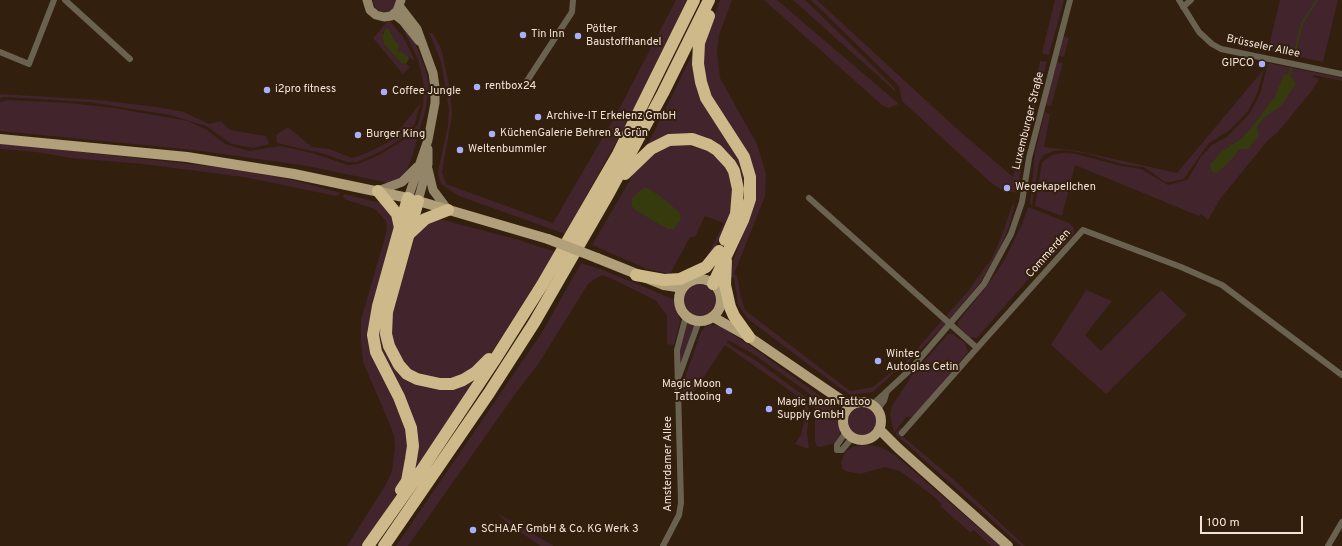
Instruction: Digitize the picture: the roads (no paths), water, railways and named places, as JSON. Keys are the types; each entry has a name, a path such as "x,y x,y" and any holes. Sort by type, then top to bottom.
{"highway":[{"path":"371,542 421,471 522,317 614,160 694,0"},
{"path":"384,546 509,362 609,193 663,93 709,0"},
{"path":"709,282 743,220 750,199 748,168 740,148 706,98 698,72 699,42 714,0"},
{"path":"609,193 634,164 660,144 685,138 709,145 717,150 730,164 737,180 738,189 736,214 723,254 725,284 730,308 749,337"},
{"path":"378,191 397,214 404,233"},
{"path":"413,199 404,233 386,323 389,346 399,365 407,374 422,380 440,384 452,384 463,380 476,372 493,355 522,317"},
{"path":"371,542 407,480 413,446 411,428 406,413 373,344 378,306 404,233 425,219 448,210"},
{"path":"636,275 664,280 680,279 706,267 723,254"}],"main road":[{"path":"367,0 370,10 376,15 384,17 398,7 403,21 425,49 433,73 435,103 424,163 413,199"},
{"path":"0,139 187,157 294,174 378,191 413,199 548,240 664,285 683,288"},
{"path":"378,191 402,182 424,163"},
{"path":"424,163 433,190 448,210"},
{"path":"636,275 651,286 679,298"},
{"path":"692,281 709,282 720,294 721,300 715,314 699,321 686,316 680,308 679,298 683,288 692,281"},
{"path":"715,314 824,389 848,409"},
{"path":"861,402 874,407 881,419 877,432 863,440 849,435 843,422 848,409 861,402"},
{"path":"877,432 898,448 1008,546"}],"street":[{"path":"0,52 28,64 54,0"},
{"path":"65,0 130,59"},
{"path":"523,86 572,12 573,0"},
{"name":"Luxemburger Straße","path":"874,407 887,391 911,368 950,324 988,278 1011,234 1022,202 1029,158 1070,0"},
{"name":"Brüsseler Allee","path":"1178,0 1199,32 1212,44 1221,49 1342,74"},
{"path":"1183,7 1191,0"},
{"path":"809,198 977,348"},
{"name":"Commerden","path":"902,433 1083,230 1181,267 1222,285 1342,375"},
{"name":"Amsterdamer Allee","path":"663,546 679,515 681,503 679,378 676,350 686,316"},
{"name":"Amsterdamer Allee","path":"679,378 699,321"},
{"path":"1328,546 1342,522"}],"waterway":[{"path":"1294,56 1302,23 1317,0"},
{"path":"1289,75 1291,68"}],"place":[{"name":"Tin Inn","path":"523,35"},
{"name":"Pötter Baustoffhandel","path":"578,36"},
{"name":"GIPCO","path":"1262,64"},
{"name":"rentbox24","path":"477,87"},
{"name":"i2pro fitness","path":"267,90"},
{"name":"Coffee Jungle","path":"384,92"},
{"name":"Archive-IT Erkelenz GmbH","path":"538,117"},
{"name":"KüchenGalerie Behren & Grün","path":"492,134"},
{"name":"Burger King","path":"358,135"},
{"name":"Weltenbummler","path":"460,150"},
{"name":"Wegekapellchen","path":"1007,188"},
{"name":"Wintec Autoglas Cetin","path":"878,361"},
{"name":"Magic Moon Tattooing","path":"729,391"},
{"name":"Magic Moon Tattoo Supply GmbH","path":"769,409"},
{"name":"SCHAAF GmbH & Co. KG Werk 3","path":"473,530"}]}
